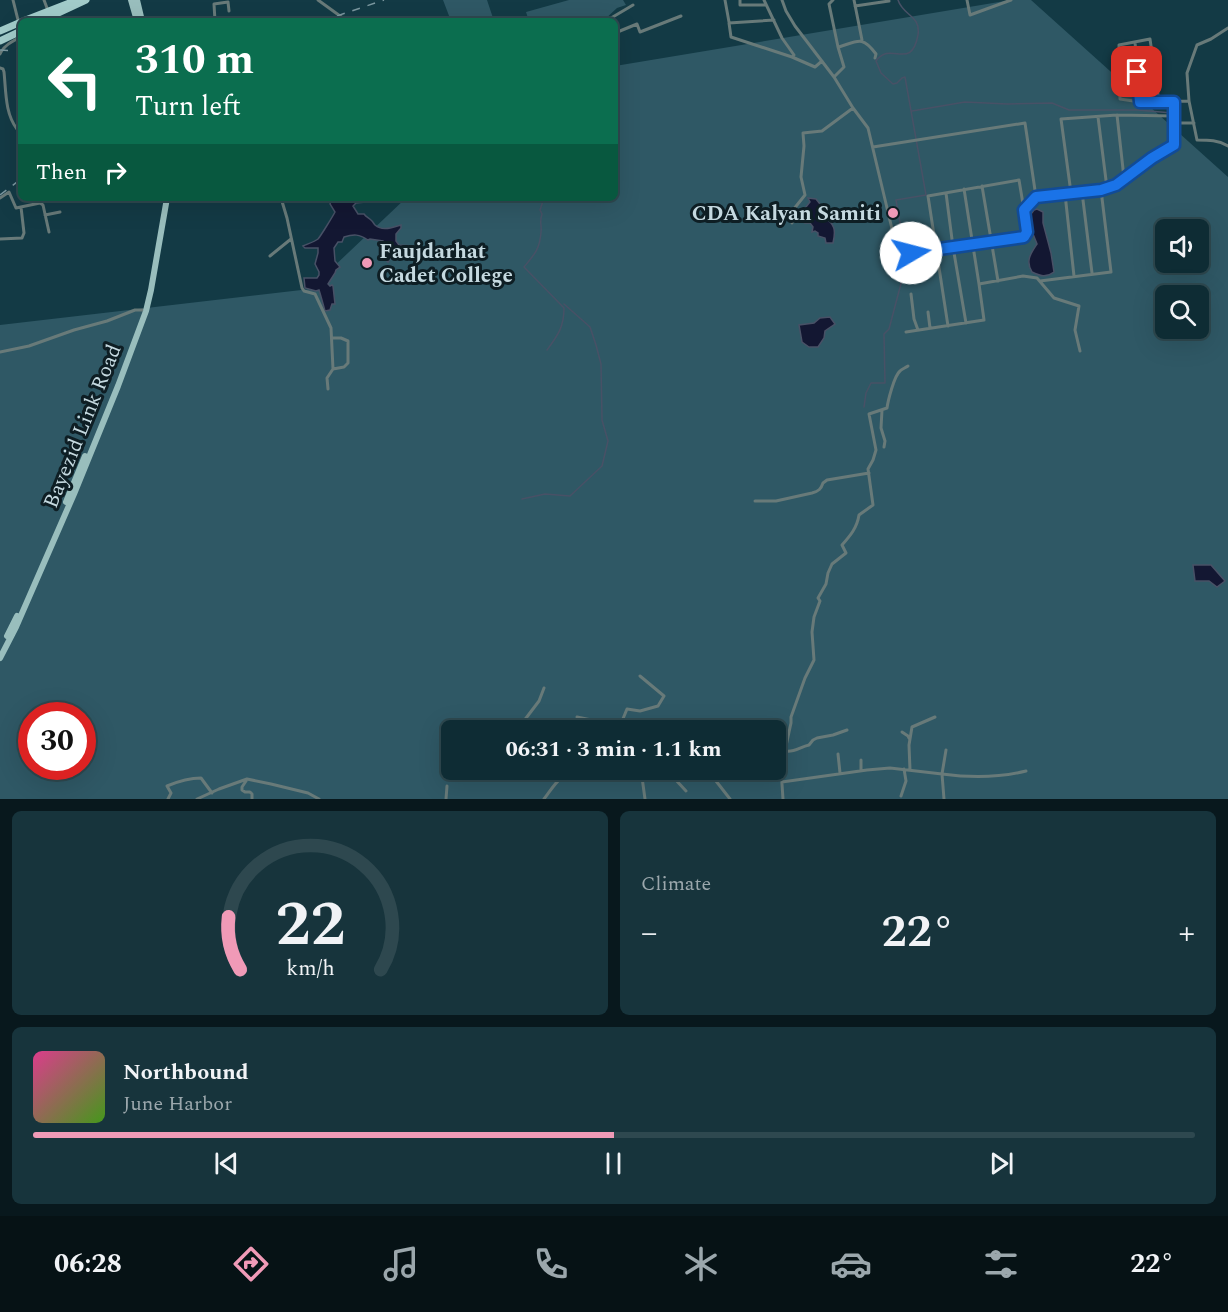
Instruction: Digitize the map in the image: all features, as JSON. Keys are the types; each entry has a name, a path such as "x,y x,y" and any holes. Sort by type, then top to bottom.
{"highway":[{"path":"29,18 79,1"},
{"path":"47,18 79,1"},
{"path":"0,29 18,22"},
{"path":"0,40 18,32"}],"main road":[{"path":"131,0 140,18"},
{"path":"136,0 137,18"},
{"name":"Bayezid Link Road","path":"114,391 143,310 164,201"},
{"name":"Bayezid Link Road","path":"0,650 20,615 146,311 165,201"},
{"name":"Bayezid Link Road","path":"0,658 14,626"}],"street":[{"path":"13,0 19,18"},
{"path":"44,0 47,8"},
{"path":"318,0 343,18"},
{"path":"725,0 731,37 815,67 822,61"},
{"path":"740,0 740,5 766,5"},
{"path":"764,0 782,38 794,55 792,57"},
{"path":"782,0 795,26 834,76 868,128 899,253 936,250 1024,237 1027,232 1019,180 928,196 936,250 948,326"},
{"path":"833,0 829,4 844,67 834,76"},
{"path":"854,0 862,40 876,54 875,58"},
{"path":"967,0 970,15 1011,0"},
{"path":"26,18 47,8 79,1 81,5 55,18"},
{"path":"215,18 214,4 228,1 229,11"},
{"path":"855,6 889,1"},
{"path":"611,18 633,5"},
{"path":"618,32 637,24 640,32 681,16"},
{"path":"729,23 774,20"},
{"path":"1228,28 1197,45 1187,74 1189,101 1197,140 1214,140 1228,146"},
{"path":"0,54 8,44 18,39"},
{"path":"1159,102 1150,39 1119,45 1120,99 1140,102 1159,102 1174,102 1189,101"},
{"path":"838,47 862,40"},
{"path":"1135,42 1140,102"},
{"path":"0,68 4,72 9,115 17,129"},
{"path":"1024,210 1036,197 1101,190 1116,185 1174,145 1174,102"},
{"path":"792,223 793,210 805,195 801,177 803,133 822,131 853,108"},
{"path":"1071,193 1061,119 1117,115 1173,116"},
{"path":"1117,115 1124,178"},
{"path":"1098,117 1107,188"},
{"path":"873,147 1025,123 1036,197"},
{"path":"1173,123 1194,123"},
{"path":"982,186 998,281"},
{"path":"906,332 984,320 964,189"},
{"path":"1040,281 1111,272 1101,190"},
{"path":"0,198 9,192 16,208 40,203 44,205 49,232"},
{"path":"1082,192 1093,274"},
{"path":"946,193 966,323"},
{"path":"1065,194 1074,276"},
{"path":"282,201 303,291 316,295 331,328 333,369 327,378 328,389"},
{"path":"0,239 22,238 24,233 21,207"},
{"path":"45,214 60,212"},
{"path":"270,256 291,239"},
{"path":"979,284 1023,276 1037,278 1054,298 1079,306 1075,330 1080,351"},
{"path":"911,294 914,319 918,330"},
{"path":"0,352 29,346 135,310 143,310"},
{"path":"928,312 930,328"},
{"path":"332,338 348,341 349,346 348,363 344,367 333,369"},
{"path":"786,746 791,717 814,660 812,632 814,617 820,601 818,598 826,584 832,564 846,553 842,546 855,530 859,515 873,505 868,469 876,450 869,414 887,408 889,394 899,372 908,366"},
{"path":"882,410 881,428 885,441 884,447"},
{"path":"755,501 776,501 812,493 818,491 827,480 869,473"},
{"path":"624,720 627,709 640,711 658,706 664,696 640,676"},
{"path":"525,720 539,701 544,688"},
{"path":"577,717 589,720"},
{"path":"910,770 912,727 935,717"},
{"path":"786,751 794,751 809,745 817,738 847,730"},
{"path":"902,732 908,736 910,742"},
{"path":"944,799 942,774 946,750"},
{"path":"838,754 840,773"},
{"path":"861,760 861,770"},
{"path":"901,796 906,782 904,769"},
{"path":"783,799 782,782 861,770 904,769 971,778 1026,771"},
{"path":"168,799 171,793 167,786 190,778 201,778 212,793"},
{"path":"247,779 242,790 250,792 252,799"},
{"path":"197,799 247,779 308,793 319,799"},
{"path":"544,799 560,780"},
{"path":"642,780 645,799"},
{"path":"676,780 686,791"},
{"path":"716,780 730,799"},
{"path":"446,799 447,786"}],"shaded area":[{"path":"443,0 487,0 493,18 450,18"},
{"path":"569,0 623,0 626,5 617,8 606,18 528,18 526,12"},
{"path":"1011,0 1031,0 1228,177 1228,799 0,799 0,325 310,289 403,201 618,201 618,66"},
{"path":"808,198 816,199 824,209 824,217 834,228 833,243 826,243 825,238 818,236 815,231 812,232 813,227 810,223 803,222 802,212 810,202"},
{"path":"331,201 375,201 356,203 353,206 358,214 364,214 378,227 388,228 401,225 396,234 396,241 399,245 412,246 411,249 395,254 388,262 386,260 390,250 383,241 368,240 356,235 344,237 342,242 338,242 334,248 335,261 340,267 328,284 333,286 335,304 332,304 330,310 325,311 319,290 305,288 304,278 317,278 319,275 315,264 318,248 303,246 318,239 332,218 335,212 330,204"},
{"path":"1037,209 1043,212 1043,223 1054,272 1046,276 1032,272 1029,264 1031,254 1037,244 1028,218"},
{"path":"830,317 835,324 825,331 824,338 818,347 809,347 802,342 799,325 814,323 820,318"},
{"path":"1193,565 1211,565 1225,581 1217,587 1209,581 1195,581"}],"waterway":[{"path":"864,407 866,393 871,383 885,383 884,334 889,329 903,276 904,245 896,200 926,195 905,77 893,84 881,73 876,61 888,53 906,54 911,52 915,46 918,35 917,23 898,0"},
{"path":"912,111 965,102 1052,103 1069,110 1138,110 1172,113"},
{"path":"618,110 619,106"},
{"path":"543,201 540,210 542,214 538,247 524,267 564,308 560,330 547,350"},
{"path":"522,499 545,494 570,496 602,466 608,441 602,420 601,364 596,345 590,327 564,304"}],"railway":[{"path":"331,18 384,0"},
{"path":"0,50 18,51"},
{"path":"0,195 18,181"}],"place":[{"name":"CDA Kalyan Samiti","path":"893,213"},
{"name":"Faujdarhat Cadet College","path":"367,263"}],"route":[{"path":"911,253 1024,237 1027,232 1024,210 1036,197 1101,190 1116,185 1174,145 1174,102 1140,102 1137,72"}]}
